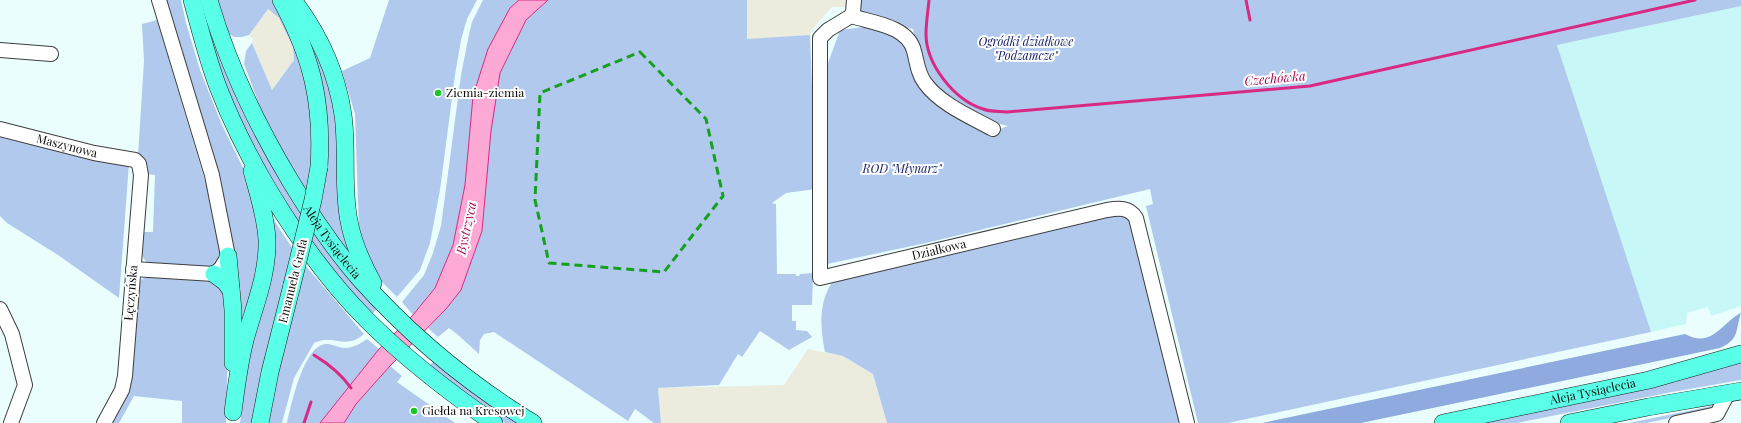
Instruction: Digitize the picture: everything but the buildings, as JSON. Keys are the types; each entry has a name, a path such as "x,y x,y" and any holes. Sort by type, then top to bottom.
{"main road":[{"name":"Aleja Tysiąclecia","path":"192,0 204,45 219,88 247,150 278,202 315,258 367,320 421,367 494,423"},
{"name":"Aleja Tysiąclecia","path":"209,0 234,74 250,109 278,160 328,239 359,277 383,303 439,354 477,386 533,423"},
{"path":"284,0 313,28 334,77 343,117 348,220 359,256 383,303"},
{"name":"Emanuela Grafa","path":"260,423 270,372 313,200 319,167 319,105 304,48 284,0"},
{"path":"233,418 239,366 262,283 266,245 262,206 247,150"},
{"path":"228,256 233,310 233,418"},
{"path":"214,274 225,282 231,290"},
{"name":"Aleja Tysiąclecia","path":"1443,423 1649,380 1741,354"},
{"path":"1569,423 1648,407 1735,392"}],"street":[{"path":"134,270 214,274 223,266 228,256 212,175 159,0"},
{"path":"854,0 853,12 851,16 900,31 907,36 912,42 920,73 926,84 953,108 993,129"},
{"name":"Działkowa","path":"851,16 828,30 820,38 820,278 1107,210 1122,208 1129,210 1136,218 1187,423"},
{"path":"0,50 51,54"},
{"name":"Maszynowa","path":"0,129 94,153 135,160"},
{"name":"Łęczyńska","path":"104,423 122,390 125,376 141,175 139,164 135,160"},
{"path":"0,309 12,334 25,385 11,423"},
{"path":"1676,423 1717,414 1735,392"}],"highlighted area":[{"path":"640,52 706,119 723,196 664,272 549,263 535,200 540,93"}],"shaded area":[{"path":"747,0 846,0 846,7 832,7 814,27 810,35 746,40"},
{"path":"1741,6 1741,306 1711,316 1708,307 1687,313 1686,324 1650,332 1557,45"},
{"path":"268,9 279,18 293,47 294,60 272,90 252,43 253,39 249,35"},
{"path":"1741,313 1734,338 1720,348 1361,423 1262,423 1685,334 1694,338 1709,337"},
{"path":"808,349 843,356 873,374 887,423 661,423 658,388 784,385"}],"green space":[{"path":"165,0 181,0 200,70 222,125 249,180 262,247 241,335 238,285 230,229 217,171"},
{"path":"201,0 216,49 254,132 378,308 372,314 347,287 310,241 254,148 231,99 213,50"},
{"path":"217,0 274,0 288,24 308,85 314,147 307,194 289,166 261,109 244,64 246,51 252,43 272,90 294,60 293,47 279,18 268,9 249,35 234,37 228,33"},
{"path":"389,0 477,0 467,19 461,40 440,190 430,243 420,270 397,297 372,272 359,230 355,114 342,71 370,58"},
{"path":"483,0 519,0 510,8 465,185 453,246 435,288 413,315 402,302 424,275 433,253 441,226 461,75 472,22"},
{"path":"548,0 747,0 747,39 810,35 816,189 786,193 772,203 776,204 777,274 796,274 796,276 799,276 800,274 813,273 812,305 792,305 792,321 796,321 796,330 807,331 812,337 789,350 760,331 742,357 738,354 719,385 658,388 661,423 654,423 635,409 628,421 494,332 484,334 480,340 479,354 449,328 438,337 428,328 461,290 500,73 526,20"},
{"path":"859,0 1741,0 1741,6 1557,45 1651,332 1228,423 1198,423 1146,206 1153,204 1150,189 926,243 827,264 824,260 824,74 840,30 864,27 899,34 906,39 922,86 931,95 987,134 1008,126 976,118 945,99 932,87 923,74 913,29 859,16"},
{"path":"293,5 310,31 331,91 355,260 319,212 326,166"},
{"path":"157,20 206,184 221,253 219,263 207,269 150,265 141,254 144,232 153,232 155,175 147,174 145,159 138,156 144,61 142,24"},
{"path":"0,135 129,163 119,298 58,255 7,223 0,216"},
{"path":"269,213 293,249 253,423 240,423"},
{"path":"1121,214 1129,219 1133,226 1182,421 1177,423 887,423 873,374 843,356 825,352 821,324 823,305 825,296 834,280"},
{"path":"305,265 364,334 351,341 321,340 314,343 294,378 282,423 268,423 282,357"},
{"path":"150,276 210,279 223,287 228,344 226,423 182,423 182,401 134,396 119,423 112,423 125,396 137,287 142,279"},
{"path":"367,339 379,349 320,423 287,423 295,390 305,364 319,346 327,344 347,348 357,345"},
{"path":"434,361 521,423 505,423 464,395 429,366"},
{"path":"1741,362 1741,380 1672,392 1517,423 1476,423"},
{"path":"390,366 402,376 397,382 455,423 344,423 356,404"},
{"path":"1717,405 1713,409 1646,423 1629,423"}],"water":[{"name":"Bystrzyca","path":"519,0 548,0 526,20 500,73 491,131 482,231 461,290 446,309 390,366 356,404 344,423 320,423 379,349 413,315 435,288 453,245 465,185 473,96 488,49 510,8"}],"waterway":[{"name":"Czechówka","path":"929,0 926,30 927,45 936,69 952,89 962,98 986,110 1007,112 1310,86 1695,0"},
{"path":"1246,0 1250,20"},
{"path":"314,355 343,378 351,388"},
{"path":"304,423 311,402"}],"place":[{"name":"Ziemia-ziemia","path":"438,93"},
{"name":"Giełda na Kresowej","path":"414,411"}],"park label":[{"name":"Ogródki działkowe \"Podzamcze\"","path":"1026,49"},
{"name":"ROD \"Młynarz\"","path":"902,169"}]}
